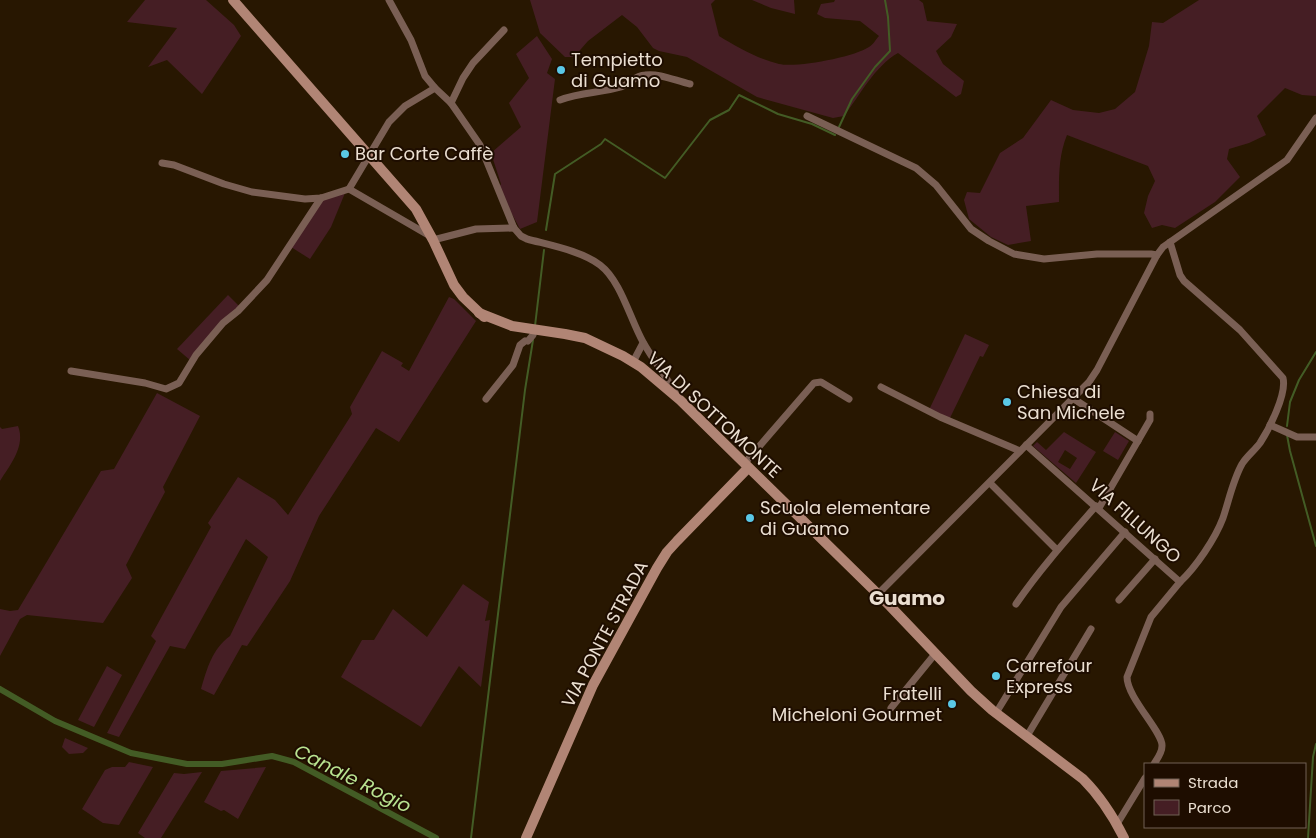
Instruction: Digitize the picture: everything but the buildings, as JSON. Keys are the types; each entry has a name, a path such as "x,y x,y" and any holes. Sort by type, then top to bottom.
{"main road":[{"name":"VIA DI SOTTOMONTE","path":"233,0 416,209 454,285 478,313 487,321 529,339 592,343"},
{"name":"VIA DI SOTTOMONTE","path":"478,313 512,326 585,338 637,364 679,399 878,594 971,691 996,713 1083,779 1095,791 1124,838"},
{"name":"VIA PONTE STRADA","path":"526,838 593,685 657,568 677,541 746,466"}],"street":[{"path":"389,0 410,40 425,76 451,103 480,145 514,228 521,236 527,239 576,254 602,266 614,281 643,343 679,399"},
{"path":"451,103 463,78 473,63 504,30"},
{"path":"560,100 594,91 622,87 638,76 646,74 690,84"},
{"path":"162,163 174,165 224,184 252,192 305,199 321,198 349,189 389,122 396,114 435,88"},
{"path":"807,116 916,168 936,184 971,229 1014,254 1044,259 1097,254 1157,255"},
{"path":"878,594 1089,382 1157,255 1170,242 1287,160 1316,118"},
{"path":"349,189 432,238 476,228 514,228"},
{"path":"71,372 145,383 166,389 178,383 196,355 222,323 238,311 266,280 321,198"},
{"path":"1170,242 1184,281 1240,330 1283,378 1283,390 1270,425 1260,443 1242,465 1216,533 1187,576 1180,582"},
{"path":"486,398 513,365 520,345 529,339"},
{"path":"637,364 643,343"},
{"path":"637,364 647,361 650,353"},
{"path":"746,466 814,382 821,382 849,399"},
{"path":"881,386 940,417 1020,451"},
{"path":"1074,399 1138,441"},
{"path":"1016,604 1056,550 1098,507 1150,420 1150,414"},
{"path":"1270,425 1298,437 1316,437"},
{"name":"VIA FILLUNGO","path":"1026,445 1098,507 1180,582 1151,617 1127,677 1128,685 1162,744 1162,750 1155,763"},
{"path":"990,483 1056,550"},
{"path":"996,713 1061,606 1125,532"},
{"path":"1118,600 1155,559"},
{"path":"1027,736 1091,629"},
{"path":"892,708 935,654"},
{"path":"1117,824 1144,780"}],"green space":[{"path":"145,0 206,0 234,25 241,36 202,94 167,60 148,67 177,28 127,22"},
{"path":"530,0 715,0 711,4 719,36 756,56 771,62 787,65 839,58 862,51 870,46 879,36 860,21 825,18 817,14 821,4 834,2 835,0 919,0 923,3 927,21 957,24 951,37 936,51 943,64 964,81 961,94 956,97 898,53 882,65 868,81 844,116 833,118 757,97 687,57 659,51 653,48 637,27 622,15 588,41 574,57 565,57 540,33"},
{"path":"752,0 794,0 795,14 771,8"},
{"path":"1199,0 1316,0 1316,96 1302,95 1285,88 1257,116 1266,135 1229,149 1227,159 1240,177 1215,202 1175,228 1162,225 1152,228 1144,213 1148,196 1155,181 1148,166 1067,135 1059,176 1059,202 1026,206 1031,241 1008,245 991,237 969,219 964,200 967,192 980,193 1000,153 1023,138 1051,100 1073,110 1099,113 1115,109 1135,92 1149,46 1152,22 1163,23"},
{"path":"537,36 552,59 547,73 555,79 537,222 520,229 498,188 501,184 491,153 521,127 509,103 529,78 516,54"},
{"path":"345,193 331,227 310,259 291,247 319,201"},
{"path":"228,295 240,307 190,360 177,349"},
{"path":"449,297 454,299 476,321 399,442 376,428 319,516 290,581 247,646 242,645 214,695 201,689 208,667 214,653 230,636 268,557 246,539 185,649 170,646 119,737 107,733 156,641 151,636 211,527 208,523 238,477 275,500 288,515 352,414 350,407 382,351 403,363 401,366 409,371"},
{"path":"965,334 989,345 983,357 980,356 949,420 929,410"},
{"path":"157,393 200,416 163,487 165,492 126,565 132,578 103,623 27,615 20,619 0,656 0,609 18,610 101,471 114,469"},
{"path":"18,426 20,441 16,455 0,481 0,427 2,429"},
{"path":"1064,432 1096,452 1076,483 1033,446 1037,442 1046,450","holes":["1065,450 1077,458 1070,469 1058,462"]},
{"path":"1115,432 1129,441 1118,460 1103,451"},
{"path":"463,584 489,602 485,621 490,620 481,687 459,666 421,727 341,677 362,640 374,640 393,609 427,637"},
{"path":"107,666 122,675 94,727 78,720"},
{"path":"65,738 88,748 83,753 69,754 62,747"},
{"path":"129,762 153,767 119,825 103,823 82,809 105,770 112,767 125,767"},
{"path":"266,767 238,819 224,810 221,811 204,802 221,771"},
{"path":"202,772 161,838 145,838 138,833 174,773"}],"waterway":[{"path":"839,127 852,99 875,67 890,51 885,0"},
{"path":"546,230 555,174 601,144 605,139 665,178 710,120 729,110 739,95 778,114 812,124 835,135"},
{"path":"535,326 544,250"},
{"path":"471,838 525,390 533,340"},
{"path":"1287,426 1290,402 1299,380 1316,352"},
{"path":"1287,435 1316,546"},
{"name":"Canale Rogio","path":"0,689 55,721 131,753 187,764 222,764 272,756 294,762 436,838"},
{"path":"1308,838 1313,757 1316,744"}],"place":[{"name":"Tempietto di Guamo","path":"561,70"},
{"name":"Bar Corte Caffè","path":"345,154"},
{"name":"Chiesa di San Michele","path":"1007,402"},
{"name":"Scuola elementare di Guamo","path":"750,518"},
{"name":"Carrefour Express","path":"996,676"},
{"name":"Fratelli Micheloni Gourmet","path":"952,704"}],"district":[{"name":"Guamo","path":"907,598"}]}
